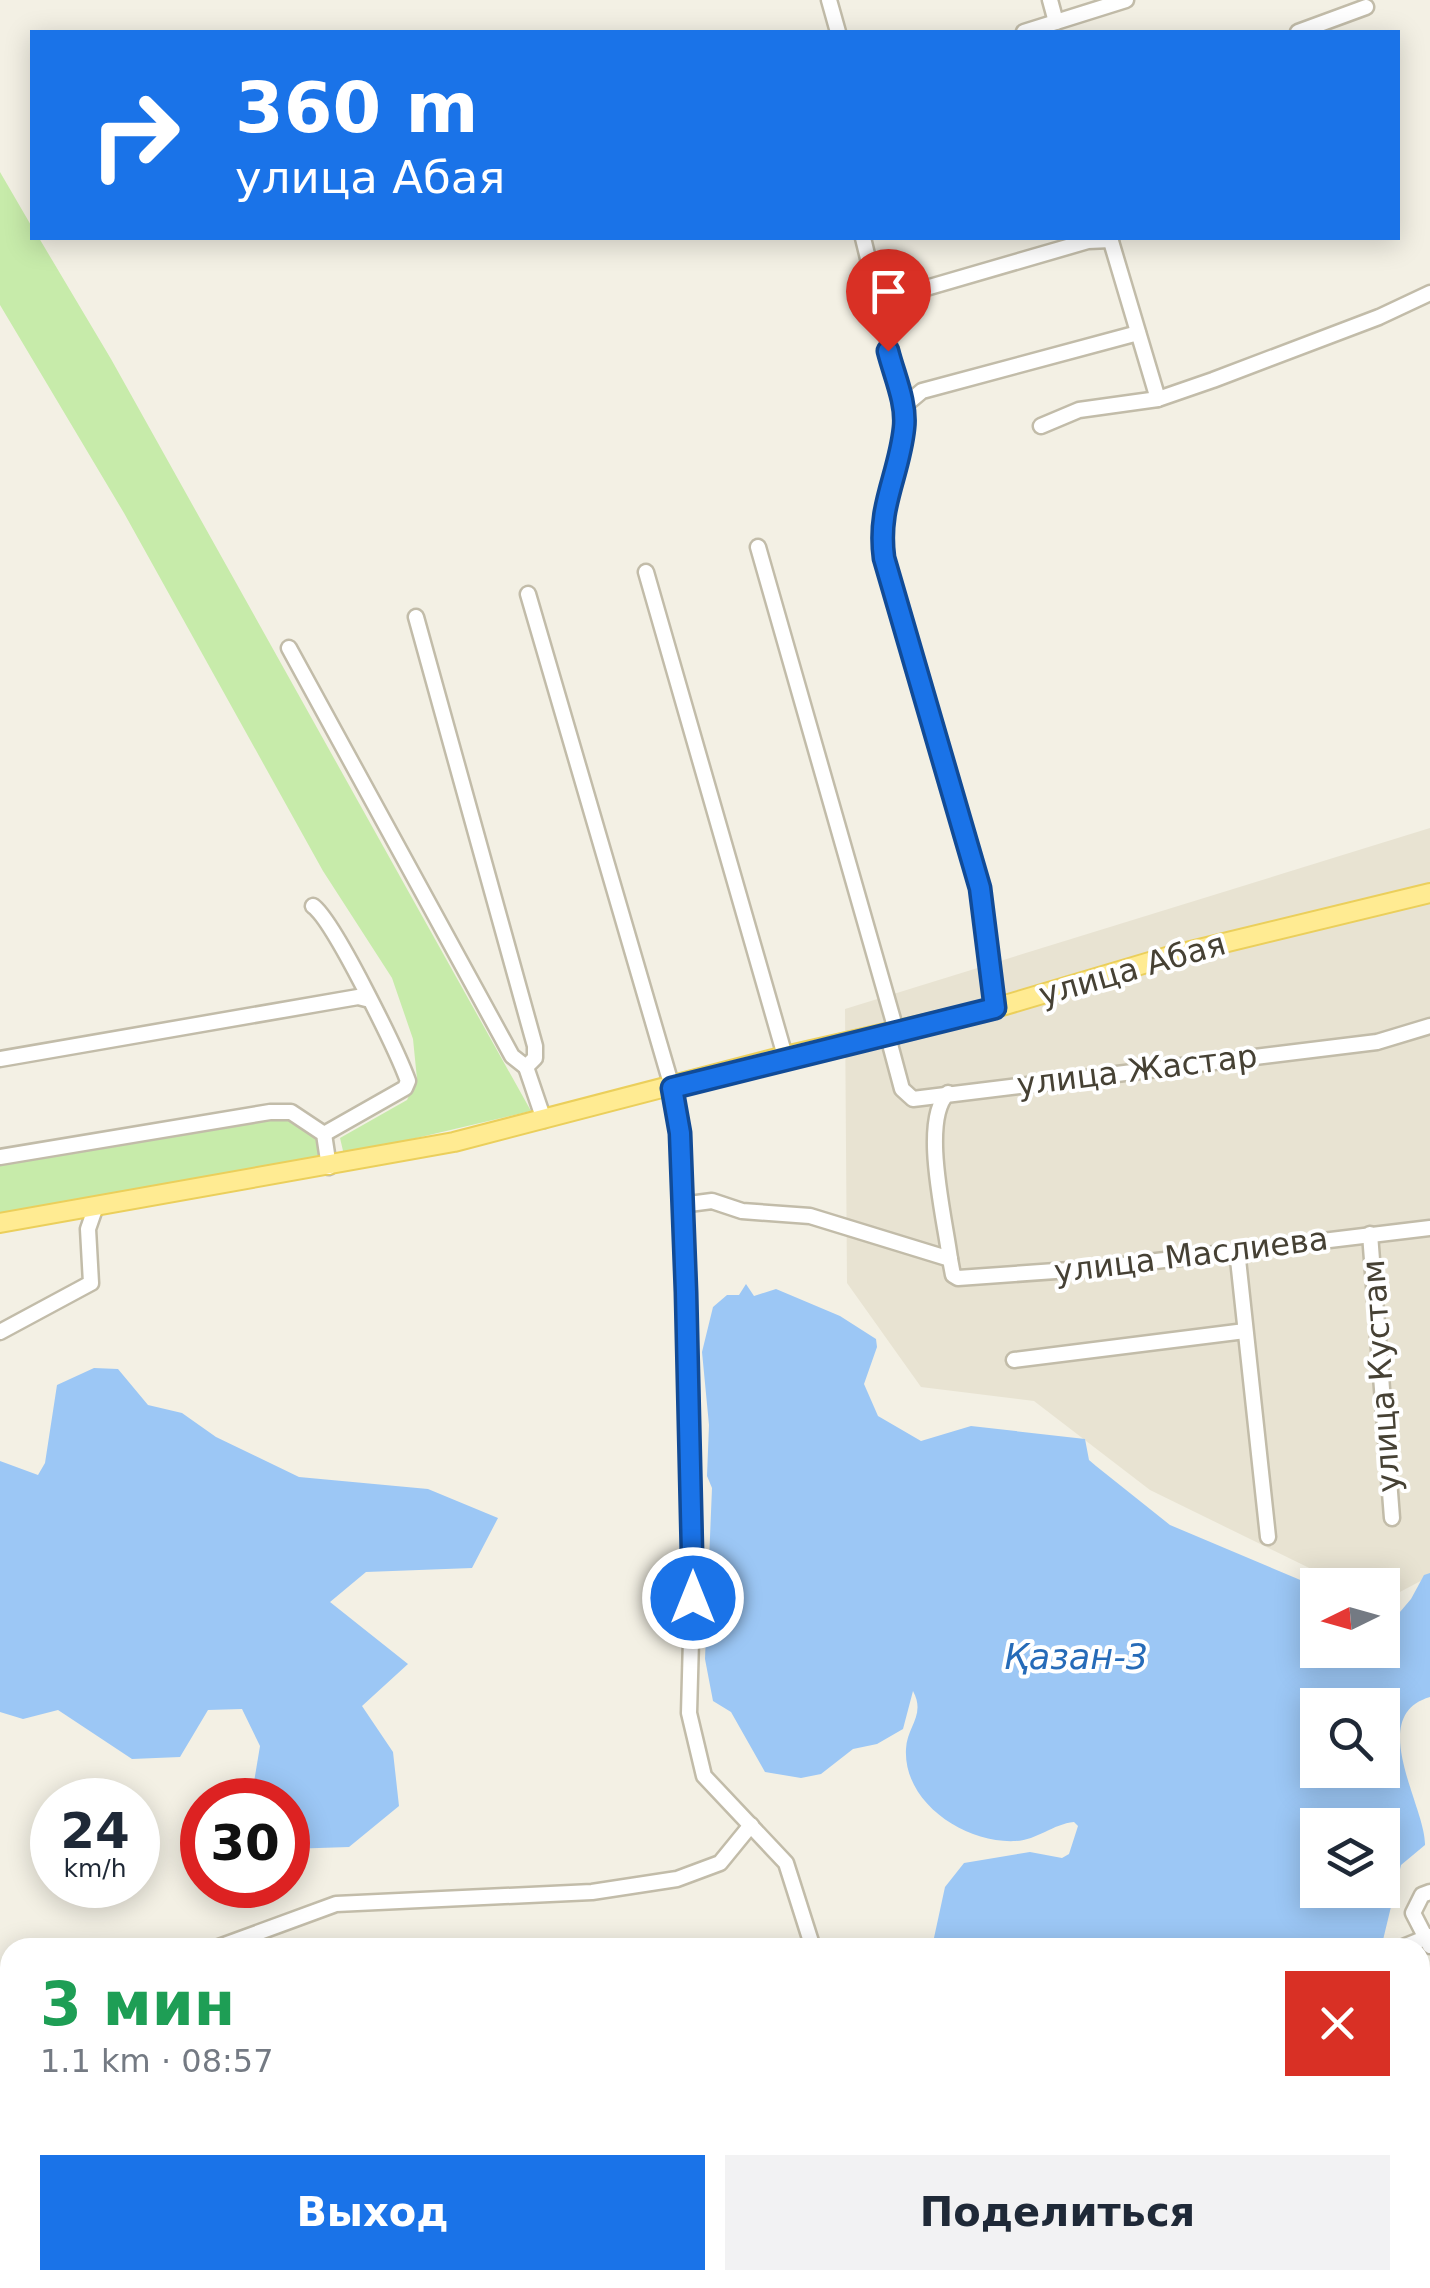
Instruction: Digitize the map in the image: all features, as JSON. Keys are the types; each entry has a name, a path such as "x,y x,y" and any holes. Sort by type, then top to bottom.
{"main road":[{"name":"улица Абая","path":"0,1222 329,1167 544,1120 786,1056 995,1008 1170,956 1430,893"}],"street":[{"path":"829,0 837,30"},
{"path":"1050,0 1056,22"},
{"path":"1030,30 1126,0"},
{"path":"1303,30 1366,6"},
{"path":"862,240 904,406 904,428 880,528 884,558 980,888 995,1008"},
{"path":"878,302 1099,240"},
{"path":"1110,240 1158,399"},
{"path":"1041,426 1079,410 1158,399 1379,318 1430,293"},
{"path":"904,406 922,391 1138,333"},
{"path":"758,546 892,1032"},
{"path":"646,572 786,1056"},
{"path":"528,594 672,1088 680,1133 694,1530 689,1713 704,1776 786,1863 810,1938"},
{"path":"416,617 535,1046 536,1058 526,1067"},
{"path":"288,648 512,1056 526,1067 544,1120"},
{"path":"313,906 327,922 389,1036 408,1081 405,1088 324,1134"},
{"path":"0,1059 358,996 366,999"},
{"name":"улица Жастар","path":"892,1032 906,1095 913,1099 1377,1042 1430,1026"},
{"path":"682,1205 712,1201 742,1211 810,1216 950,1258 934,1122 935,1110 948,1093"},
{"path":"0,1157 270,1112 291,1112 324,1134 329,1167"},
{"path":"0,1332 91,1283 88,1229 96,1206"},
{"name":"улица Маслиева","path":"950,1258 953,1275 987,1278 1430,1228"},
{"name":"улица Кустам","path":"1370,1234 1392,1518"},
{"path":"1237,1250 1268,1537"},
{"path":"1014,1360 1245,1331"},
{"path":"240,1938 336,1904 642,1887 720,1863 752,1825"},
{"path":"1427,1938 1413,1912 1422,1896 1430,1892"},
{"path":"234,1926 257,1931"}],"shaded area":[{"path":"1430,828 1430,1576 1400,1592 1400,1568 1309,1568 1150,1490 1034,1401 921,1387 847,1283 845,1009"}],"green space":[{"path":"0,172 30,224 30,240 40,240 111,359 531,1111 344,1155 340,1138 407,1100 417,1079 413,1039 392,978 323,871 124,513 0,305"},
{"path":"264,1121 295,1121 316,1134 319,1160 0,1213 0,1164"}],"water":[{"name":"Қазан-3","path":"746,1284 754,1296 776,1289 840,1316 876,1339 877,1347 864,1384 878,1416 921,1441 971,1426 1085,1439 1089,1460 1170,1525 1300,1580 1300,1668 1400,1668 1400,1612 1424,1575 1430,1573 1430,1697 1411,1707 1402,1723 1400,1742 1425,1845 1400,1869 1400,1808 1300,1808 1300,1908 1391,1908 1383,1938 934,1938 945,1887 964,1863 1030,1852 1062,1858 1069,1854 1078,1826 1074,1822 1024,1840 997,1840 958,1827 941,1816 926,1803 908,1769 907,1741 918,1707 913,1691 903,1729 877,1744 853,1749 821,1774 801,1778 765,1772 731,1712 713,1701 705,1659 712,1488 707,1476 709,1425 702,1352 713,1307 727,1295 739,1295"},
{"path":"94,1368 118,1369 148,1405 182,1413 216,1437 299,1477 428,1489 498,1518 472,1568 366,1572 330,1602 408,1664 362,1706 393,1752 399,1806 349,1847 310,1848 310,1778 255,1778 260,1746 242,1709 208,1710 180,1757 132,1759 58,1710 23,1719 0,1712 0,1461 38,1475 45,1463 57,1385"}],"route":[{"path":"693,1598 692,1435 685,1338 680,1133 672,1088 786,1056 995,1008 991,948 980,888 884,558 882,512 904,428 904,406 888,351"}]}
